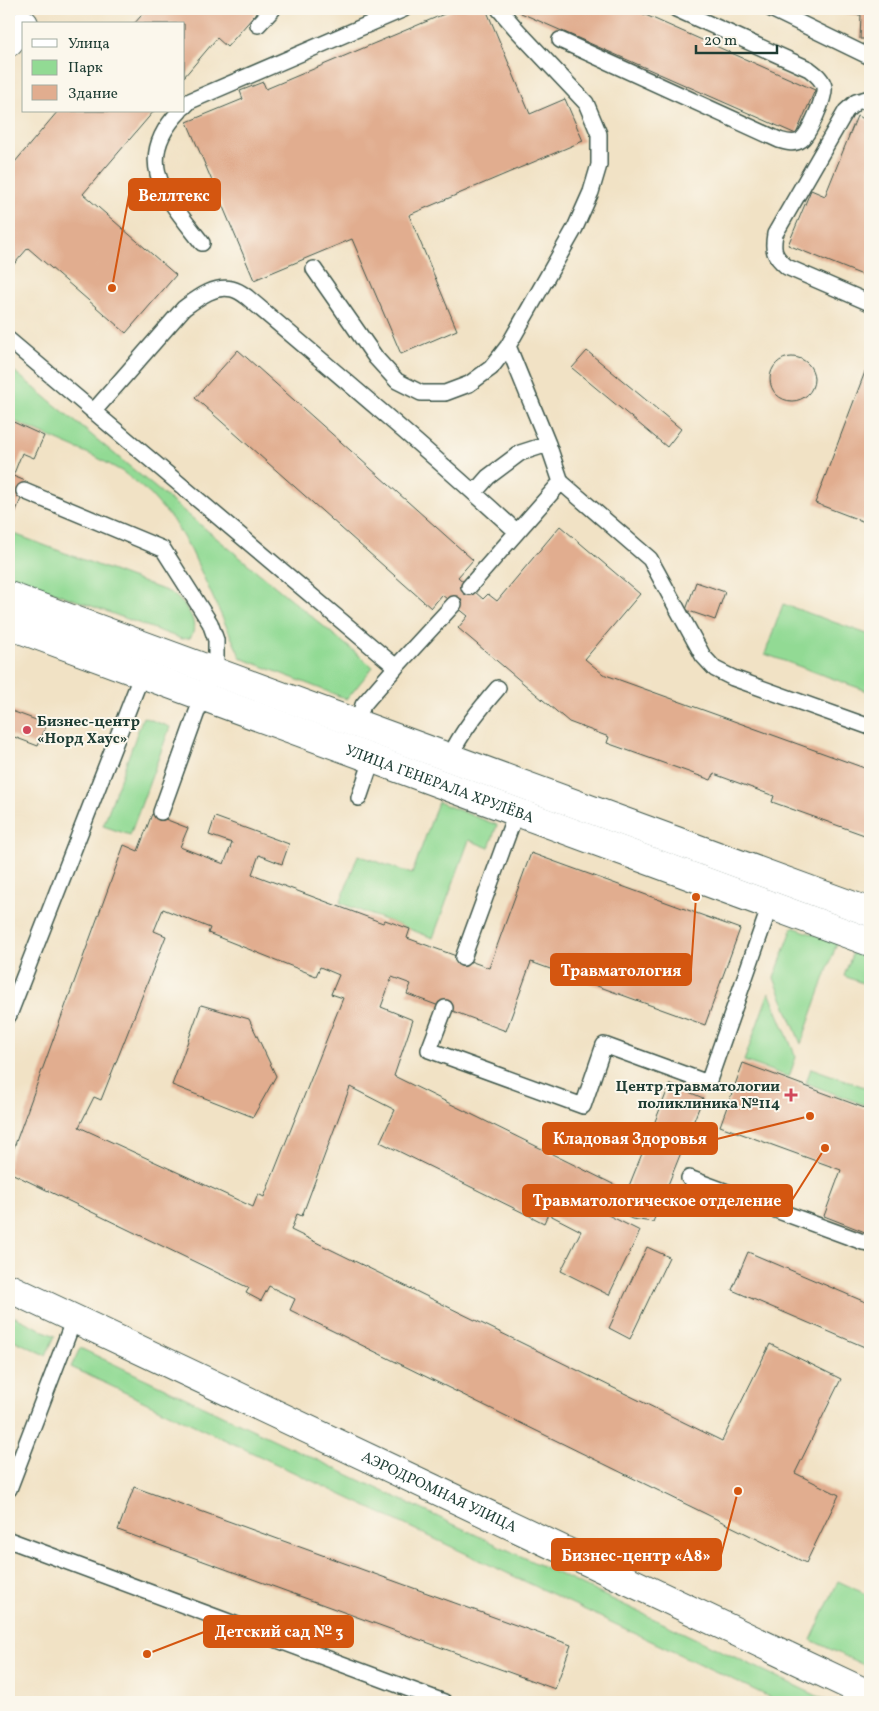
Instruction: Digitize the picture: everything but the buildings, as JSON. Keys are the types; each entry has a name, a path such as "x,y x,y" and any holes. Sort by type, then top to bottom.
{"street":[{"path":"26,22 38,9"},
{"path":"9,42 22,26"},
{"name":"УЛИЦА ГЕНЕРАЛА ХРУЛЁВА","path":"9,596 870,912"},
{"name":"УЛИЦА ГЕНЕРАЛА ХРУЛЁВА","path":"9,626 870,942"},
{"name":"АЭРОДРОМНАЯ УЛИЦА","path":"9,1288 870,1695"}],"lane":[{"path":"258,25 273,9"},
{"path":"185,106 190,101 404,9"},
{"path":"314,269 376,358 397,381 421,393 445,393 469,384 491,368 508,346 575,228 591,192 599,165 598,134 586,103 499,9"},
{"path":"560,40 779,140 790,143 800,141 807,134 823,97 824,87 820,77 809,69 676,9"},
{"path":"771,9 870,56"},
{"path":"870,98 856,102 846,111 775,234 772,248 778,260 787,268 870,303"},
{"path":"179,112 162,135 156,156 157,175 165,195 202,243"},
{"path":"93,412 184,308 200,296 215,290 233,289 247,297 437,459 517,532"},
{"path":"9,340 396,667"},
{"path":"508,346 548,444 561,482 650,559 703,656 715,669 733,678 870,726"},
{"path":"474,493 488,477 520,453 548,444"},
{"path":"469,587 561,482"},
{"path":"24,491 163,549 210,623 216,640 216,659 161,812"},
{"path":"347,750 363,705 454,604"},
{"path":"9,1014 152,648"},
{"path":"449,758 458,739 470,721 498,688"},
{"path":"359,798 382,733"},
{"path":"463,958 526,786"},
{"path":"445,1008 429,1050 583,1106 604,1045 708,1083 780,879"},
{"path":"689,1178 870,1243"},
{"path":"9,1489 74,1319"},
{"path":"9,1540 444,1702"}],"green space":[{"path":"9,367 373,667 347,699 241,658 191,550 172,519 150,494 123,472 96,457 9,419"},
{"path":"9,532 169,592 180,600 189,612 194,626 190,638 182,639 9,576"},
{"path":"783,604 870,635 870,692 765,654"},
{"path":"143,717 170,727 130,835 103,826"},
{"path":"438,802 497,825 489,848 469,840 433,938 340,903 358,855 412,874"},
{"path":"793,927 837,943 801,1044 774,978"},
{"path":"854,949 870,954 870,986 844,976"},
{"path":"769,992 796,1057 789,1077 744,1061"},
{"path":"811,1068 870,1089 870,1107 806,1083"},
{"path":"9,1314 55,1336 46,1355 9,1338"},
{"path":"80,1348 830,1702 780,1702 71,1367"},
{"path":"838,1581 870,1596 870,1668 811,1640"}],"place":[{"name":"Веллтекс","path":"112,288"},
{"name":"Бизнес-центр «Норд Хаус»","path":"27,730"},
{"name":"Травматология","path":"696,897"},
{"name":"Центр травматологии поликлиника №114","path":"791,1095"},
{"name":"Кладовая Здоровья","path":"810,1116"},
{"name":"Травматологическое отделение","path":"825,1148"},
{"name":"Бизнес-центр «А8»","path":"738,1491"},
{"name":"Детский сад № 3","path":"147,1654"}]}
